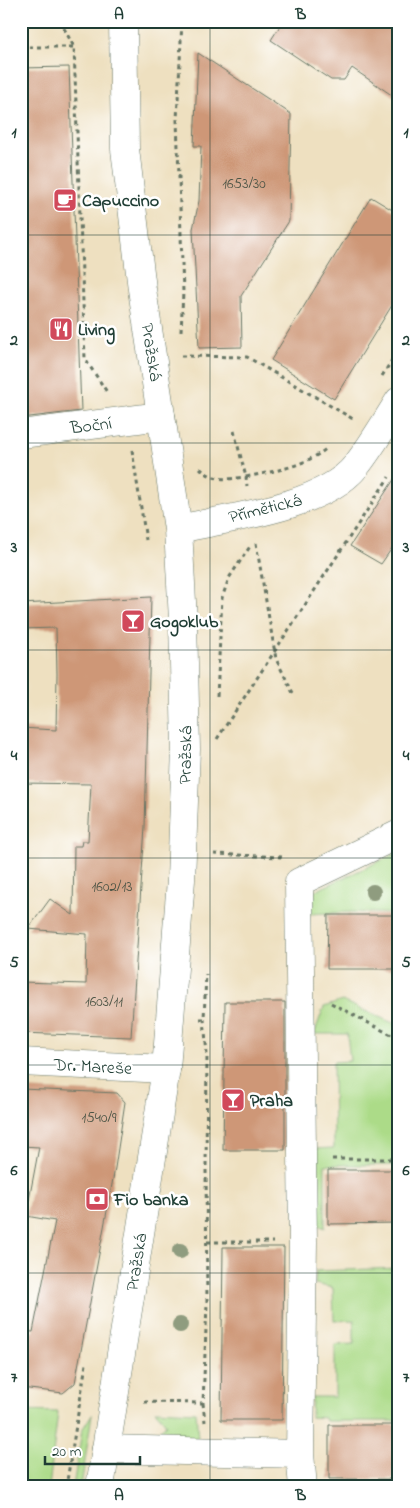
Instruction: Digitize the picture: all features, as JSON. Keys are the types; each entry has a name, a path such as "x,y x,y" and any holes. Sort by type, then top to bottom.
{"main road":[{"name":"Pražská","path":"100,1487 166,1069 181,880 186,749 183,620 178,529 142,289 125,149 123,21"},
{"name":"Přímětická","path":"178,529 290,505 333,485 355,467 399,402"},
{"name":"Boční","path":"21,434 161,416"},
{"path":"303,1487 300,1454 303,1242 298,986 299,882 399,834"},
{"name":"Dr. Mareše","path":"21,1062 166,1069"},
{"path":"106,1449 300,1454"}],"path":[{"path":"60,21 74,47 84,359 124,421 130,440 147,546"},
{"path":"21,47 74,47"},
{"path":"379,380 399,349"},
{"path":"180,356 247,357 353,419"},
{"path":"349,426 358,412"},
{"path":"234,431 246,477 289,468 315,458 330,445"},
{"path":"215,742 275,648 394,470"},
{"path":"256,540 276,659 293,693"},
{"path":"298,986 399,1039"},
{"path":"80,1400 203,1403 207,1302 207,1056 204,1019"},
{"path":"302,1159 399,1159"},
{"path":"206,1242 303,1242"}],"green space":[{"path":"399,852 399,914 352,912 309,914 313,892"},
{"path":"342,1001 393,1023 399,1023 399,1165 325,1165 325,1228 314,1223 312,1149 334,1148 333,1062 350,1061 347,1034 314,1034 324,1007"},
{"path":"399,1268 399,1421 326,1421 325,1418 311,1417 312,1397 335,1397 335,1345 354,1344 354,1320 334,1321 333,1288 315,1284 316,1271"},
{"path":"155,1410 196,1412 198,1439 165,1439 155,1434 166,1424"},
{"path":"21,1411 58,1412 49,1487 21,1487"},
{"path":"92,1414 81,1487 73,1487 82,1430"}],"building":[{"path":"283,21 399,21 399,100 352,68 344,80 331,80 271,40"},
{"path":"198,53 291,114 289,221 241,296 242,347 199,348 193,229 199,201 201,146 194,146"},
{"path":"69,67 81,411 21,418 21,68"},
{"path":"371,197 399,214 399,294 334,399 271,360"},
{"path":"399,472 399,538 381,564 350,546"},
{"path":"151,597 145,827 131,1037 21,1033 21,982 86,984 87,934 28,929 50,899 73,915 74,846 81,846 82,841 88,841 91,784 21,783 21,728 56,730 57,674 56,628 21,629 21,604"},
{"path":"328,915 399,915 399,969 327,969"},
{"path":"225,1002 285,1002 285,1150 223,1150"},
{"path":"21,1089 117,1093 125,1102 115,1168 75,1383 63,1393 21,1388 21,1331 33,1332 55,1221 26,1216 39,1147 21,1146"},
{"path":"328,1170 399,1170 399,1223 328,1224"},
{"path":"223,1247 284,1247 282,1420 221,1420"},
{"path":"329,1425 399,1425 399,1479 329,1479"}],"place":[{"name":"Capuccino","path":"65,200"},
{"name":"Living","path":"61,329"},
{"name":"Gogoklub","path":"133,621"},
{"name":"Praha","path":"233,1100"},
{"name":"Fio banka","path":"97,1199"}]}
